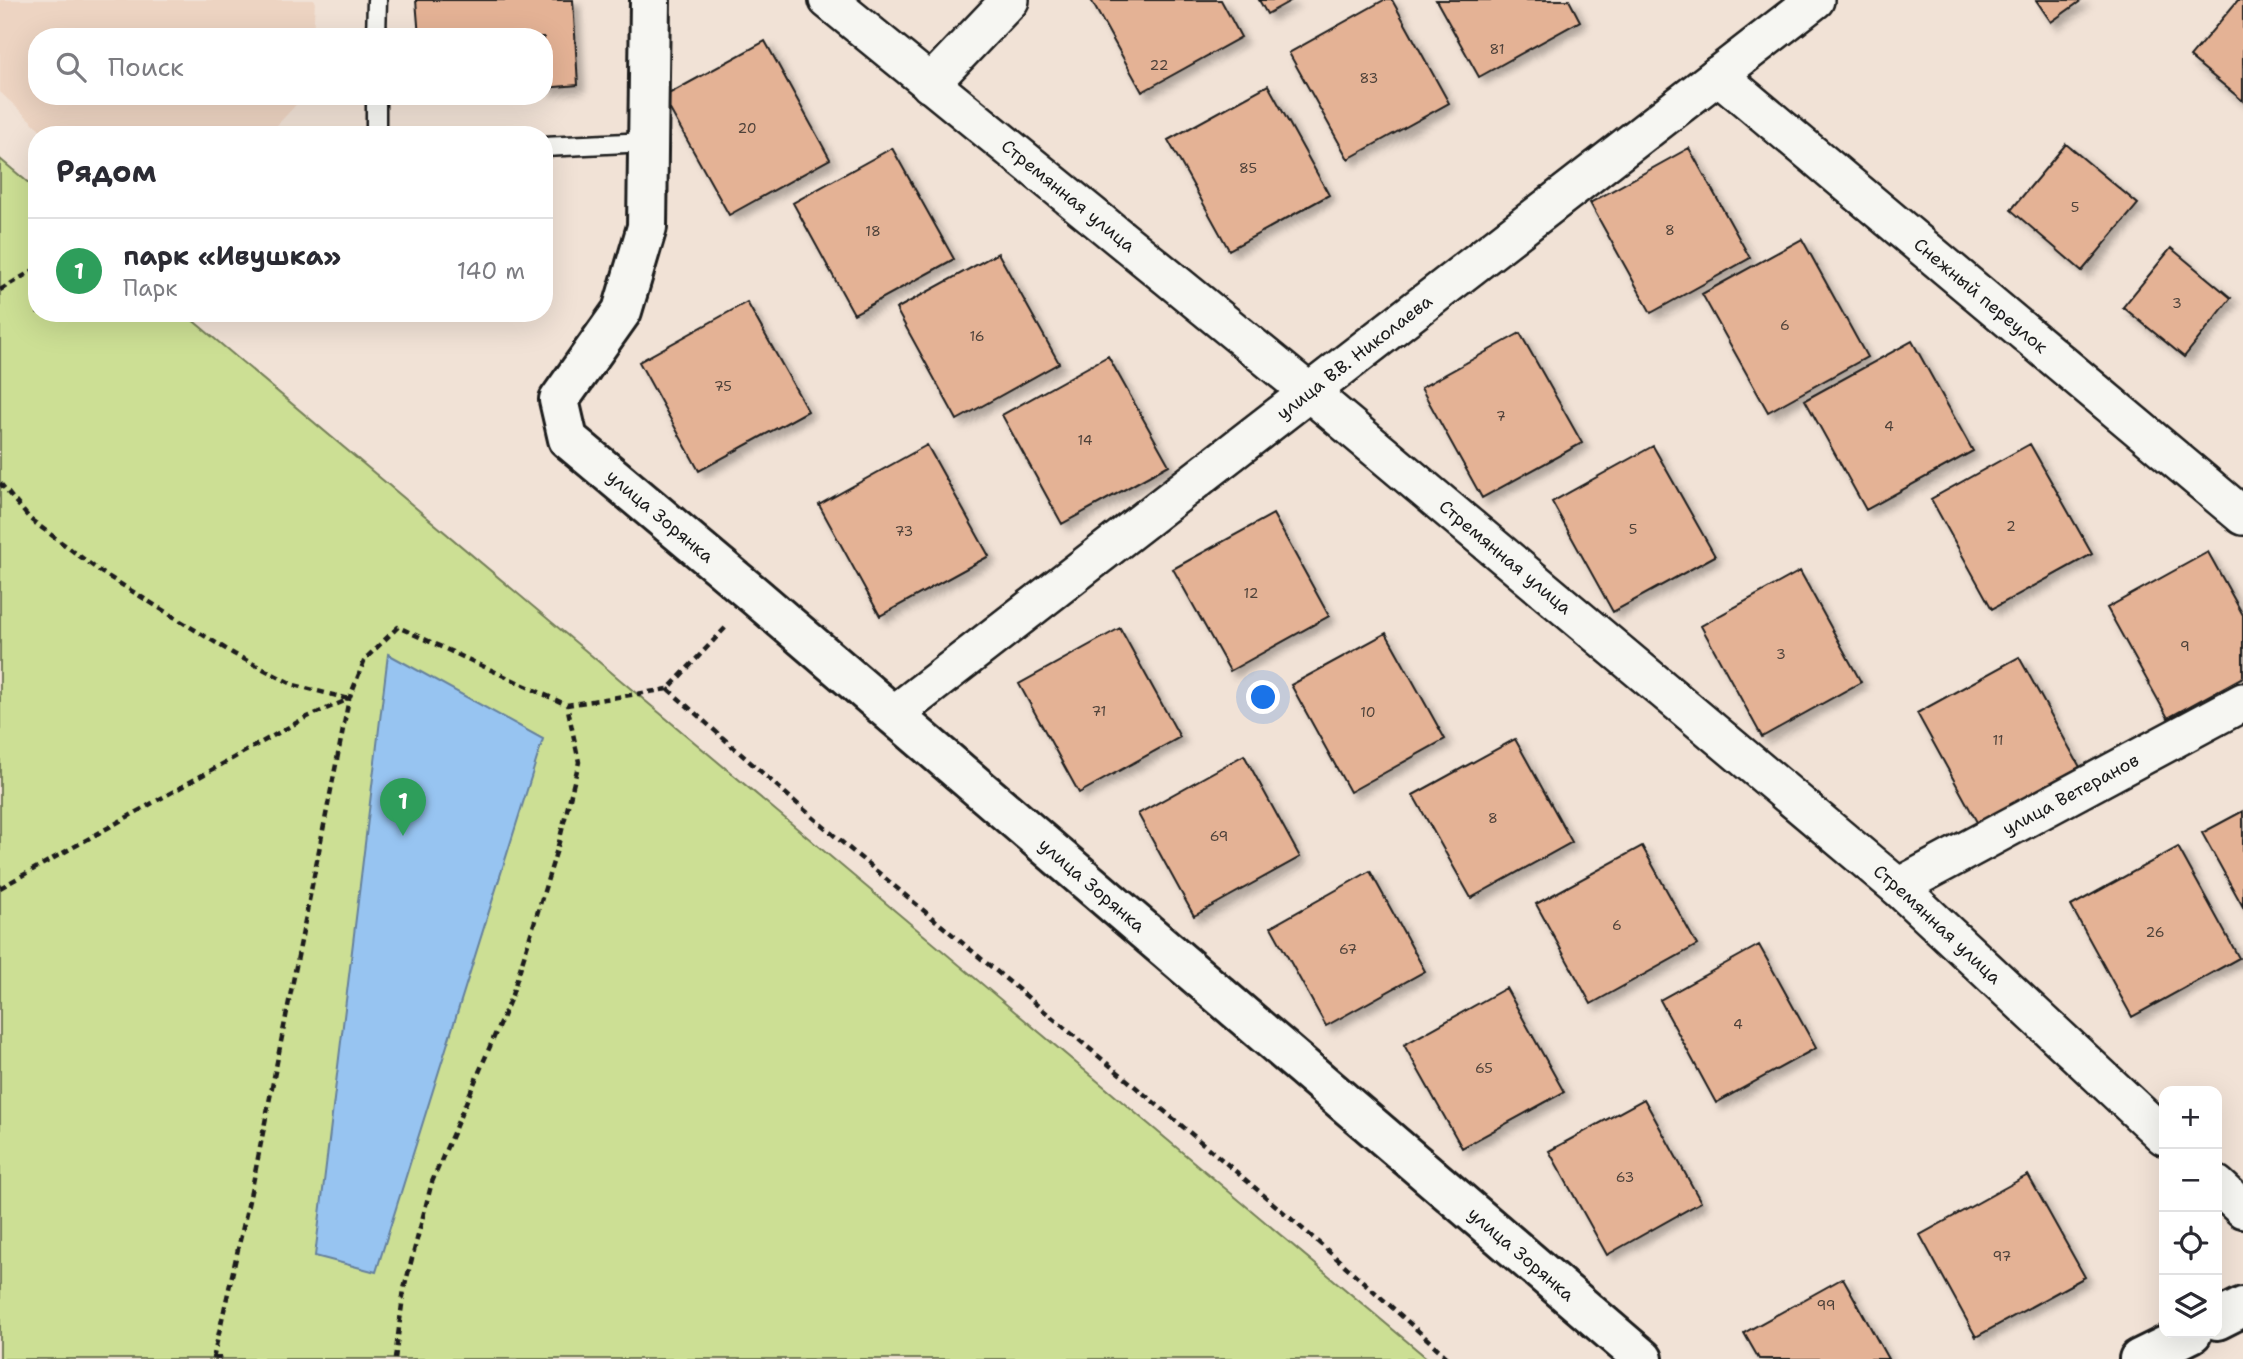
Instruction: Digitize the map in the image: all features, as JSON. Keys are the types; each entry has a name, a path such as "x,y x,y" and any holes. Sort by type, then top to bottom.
{"street":[{"path":"647,142 650,0"},
{"name":"Стремянная улица","path":"828,0 1310,393 1898,887 2159,1131"},
{"path":"930,84 1010,0"},
{"name":"улица В.В. Николаева","path":"893,715 1815,0"},
{"name":"Снежный переулок","path":"1718,75 2243,516"},
{"name":"улица Зорянка","path":"647,142 647,227 622,311 559,400 568,439 755,596 1643,1359"},
{"name":"улица Ветеранов","path":"1898,887 2243,702"},
{"path":"2222,1190 2243,1209"},
{"path":"2222,1318 2243,1307"},
{"path":"2139,1359 2182,1338"}],"lane":[{"path":"376,28 377,0"},
{"path":"376,105 376,126"},
{"path":"553,147 647,142"}],"path":[{"path":"0,290 28,273"},
{"path":"0,483 30,519 102,572 234,654 294,685 349,699"},
{"path":"225,1359 214,1358 253,1183 349,699 365,659 398,627 567,705 668,689 755,596"},
{"path":"668,689 877,872 1181,1125 1386,1301 1449,1359"},
{"path":"0,888 305,718 349,699"},
{"path":"395,1359 404,1289 432,1181 512,995 558,846 579,762 567,705"}],"shaded area":[{"path":"0,0 315,0 313,28 28,28 28,105 296,105 276,126 36,126 0,92"}],"green space":[{"path":"0,159 28,182 28,322 195,322 1428,1359 0,1359"}],"water":[{"path":"388,654 543,739 376,1272 315,1256"}],"building":[{"path":"416,0 573,0 578,85 553,87 553,28 418,28"},
{"path":"1091,0 1221,0 1241,37 1142,92"},
{"path":"1259,0 1292,0 1267,14"},
{"path":"1384,0 1392,0 1449,103 1348,159 1289,53"},
{"path":"1436,0 1569,0 1580,21 1479,77"},
{"path":"2036,0 2082,0 2051,22"},
{"path":"2238,0 2243,0 2243,101 2190,57"},
{"path":"765,41 830,159 729,215 663,97"},
{"path":"1268,85 1329,195 1229,250 1168,140"},
{"path":"2066,144 2138,204 2082,271 2011,210"},
{"path":"892,148 954,259 854,314 793,203"},
{"path":"1689,148 1750,258 1651,313 1590,203"},
{"path":"1802,239 1867,357 1768,412 1702,294"},
{"path":"2171,248 2231,298 2184,357 2123,307"},
{"path":"998,253 1059,363 957,420 896,309"},
{"path":"747,302 808,411 699,471 639,362"},
{"path":"1520,333 1582,443 1482,498 1421,388"},
{"path":"1912,341 1973,451 1866,510 1805,400"},
{"path":"1108,356 1169,465 1062,524 1002,415"},
{"path":"2030,444 2092,554 1992,609 1931,499"},
{"path":"927,445 989,556 880,616 819,505"},
{"path":"1653,446 1715,556 1613,612 1552,502"},
{"path":"1273,514 1329,616 1230,671 1173,569"},
{"path":"2208,552 2243,615 2243,677 2168,718 2107,608"},
{"path":"1800,571 1861,682 1762,737 1701,626"},
{"path":"1120,628 1180,737 1079,793 1019,684"},
{"path":"1386,633 1445,739 1350,792 1291,685"},
{"path":"2019,657 2080,767 1978,824 1917,713"},
{"path":"1515,739 1572,842 1471,898 1413,795"},
{"path":"1244,755 1300,857 1194,916 1138,814"},
{"path":"2243,811 2243,907 2202,833"},
{"path":"1642,846 1697,945 1591,1004 1536,904"},
{"path":"2178,847 2239,958 2132,1017 2071,906"},
{"path":"1370,871 1425,971 1326,1026 1271,927"},
{"path":"1759,945 1816,1048 1716,1103 1660,1000"},
{"path":"1506,988 1564,1092 1462,1148 1404,1045"},
{"path":"1644,1099 1701,1202 1607,1255 1549,1151"},
{"path":"2028,1175 2085,1277 1976,1337 1920,1235"},
{"path":"1843,1278 1888,1359 1759,1359 1744,1333"}],"place":[{"name":"парк «Ивушка»","path":"403,836"}]}
